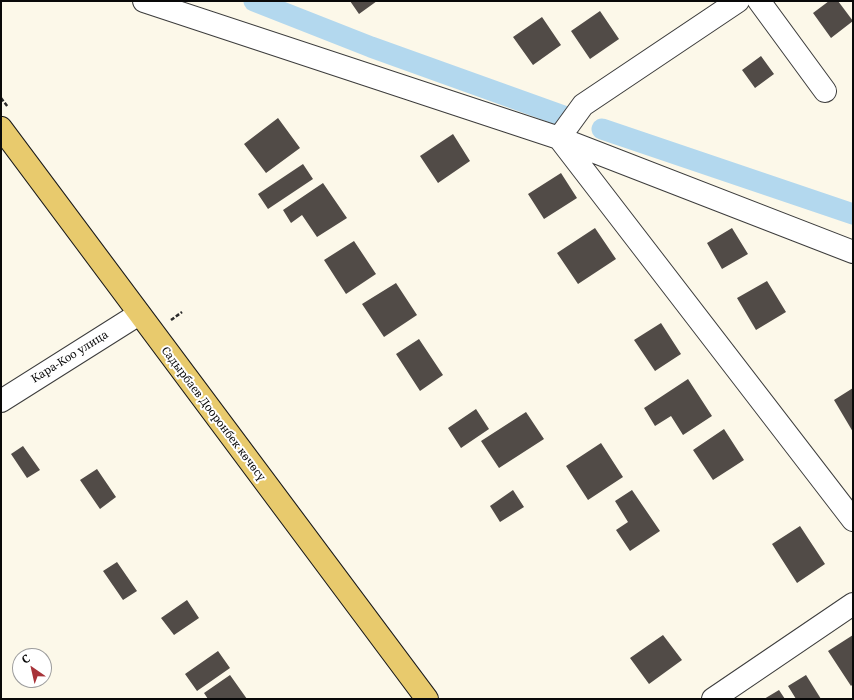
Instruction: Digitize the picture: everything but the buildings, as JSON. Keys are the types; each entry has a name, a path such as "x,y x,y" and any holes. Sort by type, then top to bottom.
{"main road":[{"name":"Садырбаев Дооронбек көчөсү","path":"1,128 427,699"}],"street":[{"path":"144,1 559,138 853,252"},
{"path":"559,138 582,105 737,1"},
{"path":"759,1 825,91"},
{"path":"559,138 853,520"},
{"name":"Кара-Коо улица","path":"1,401 139,314"},
{"path":"713,699 853,604"}],"waterway":[{"path":"254,1 371,47 566,117"},
{"path":"602,129 853,214"}]}
